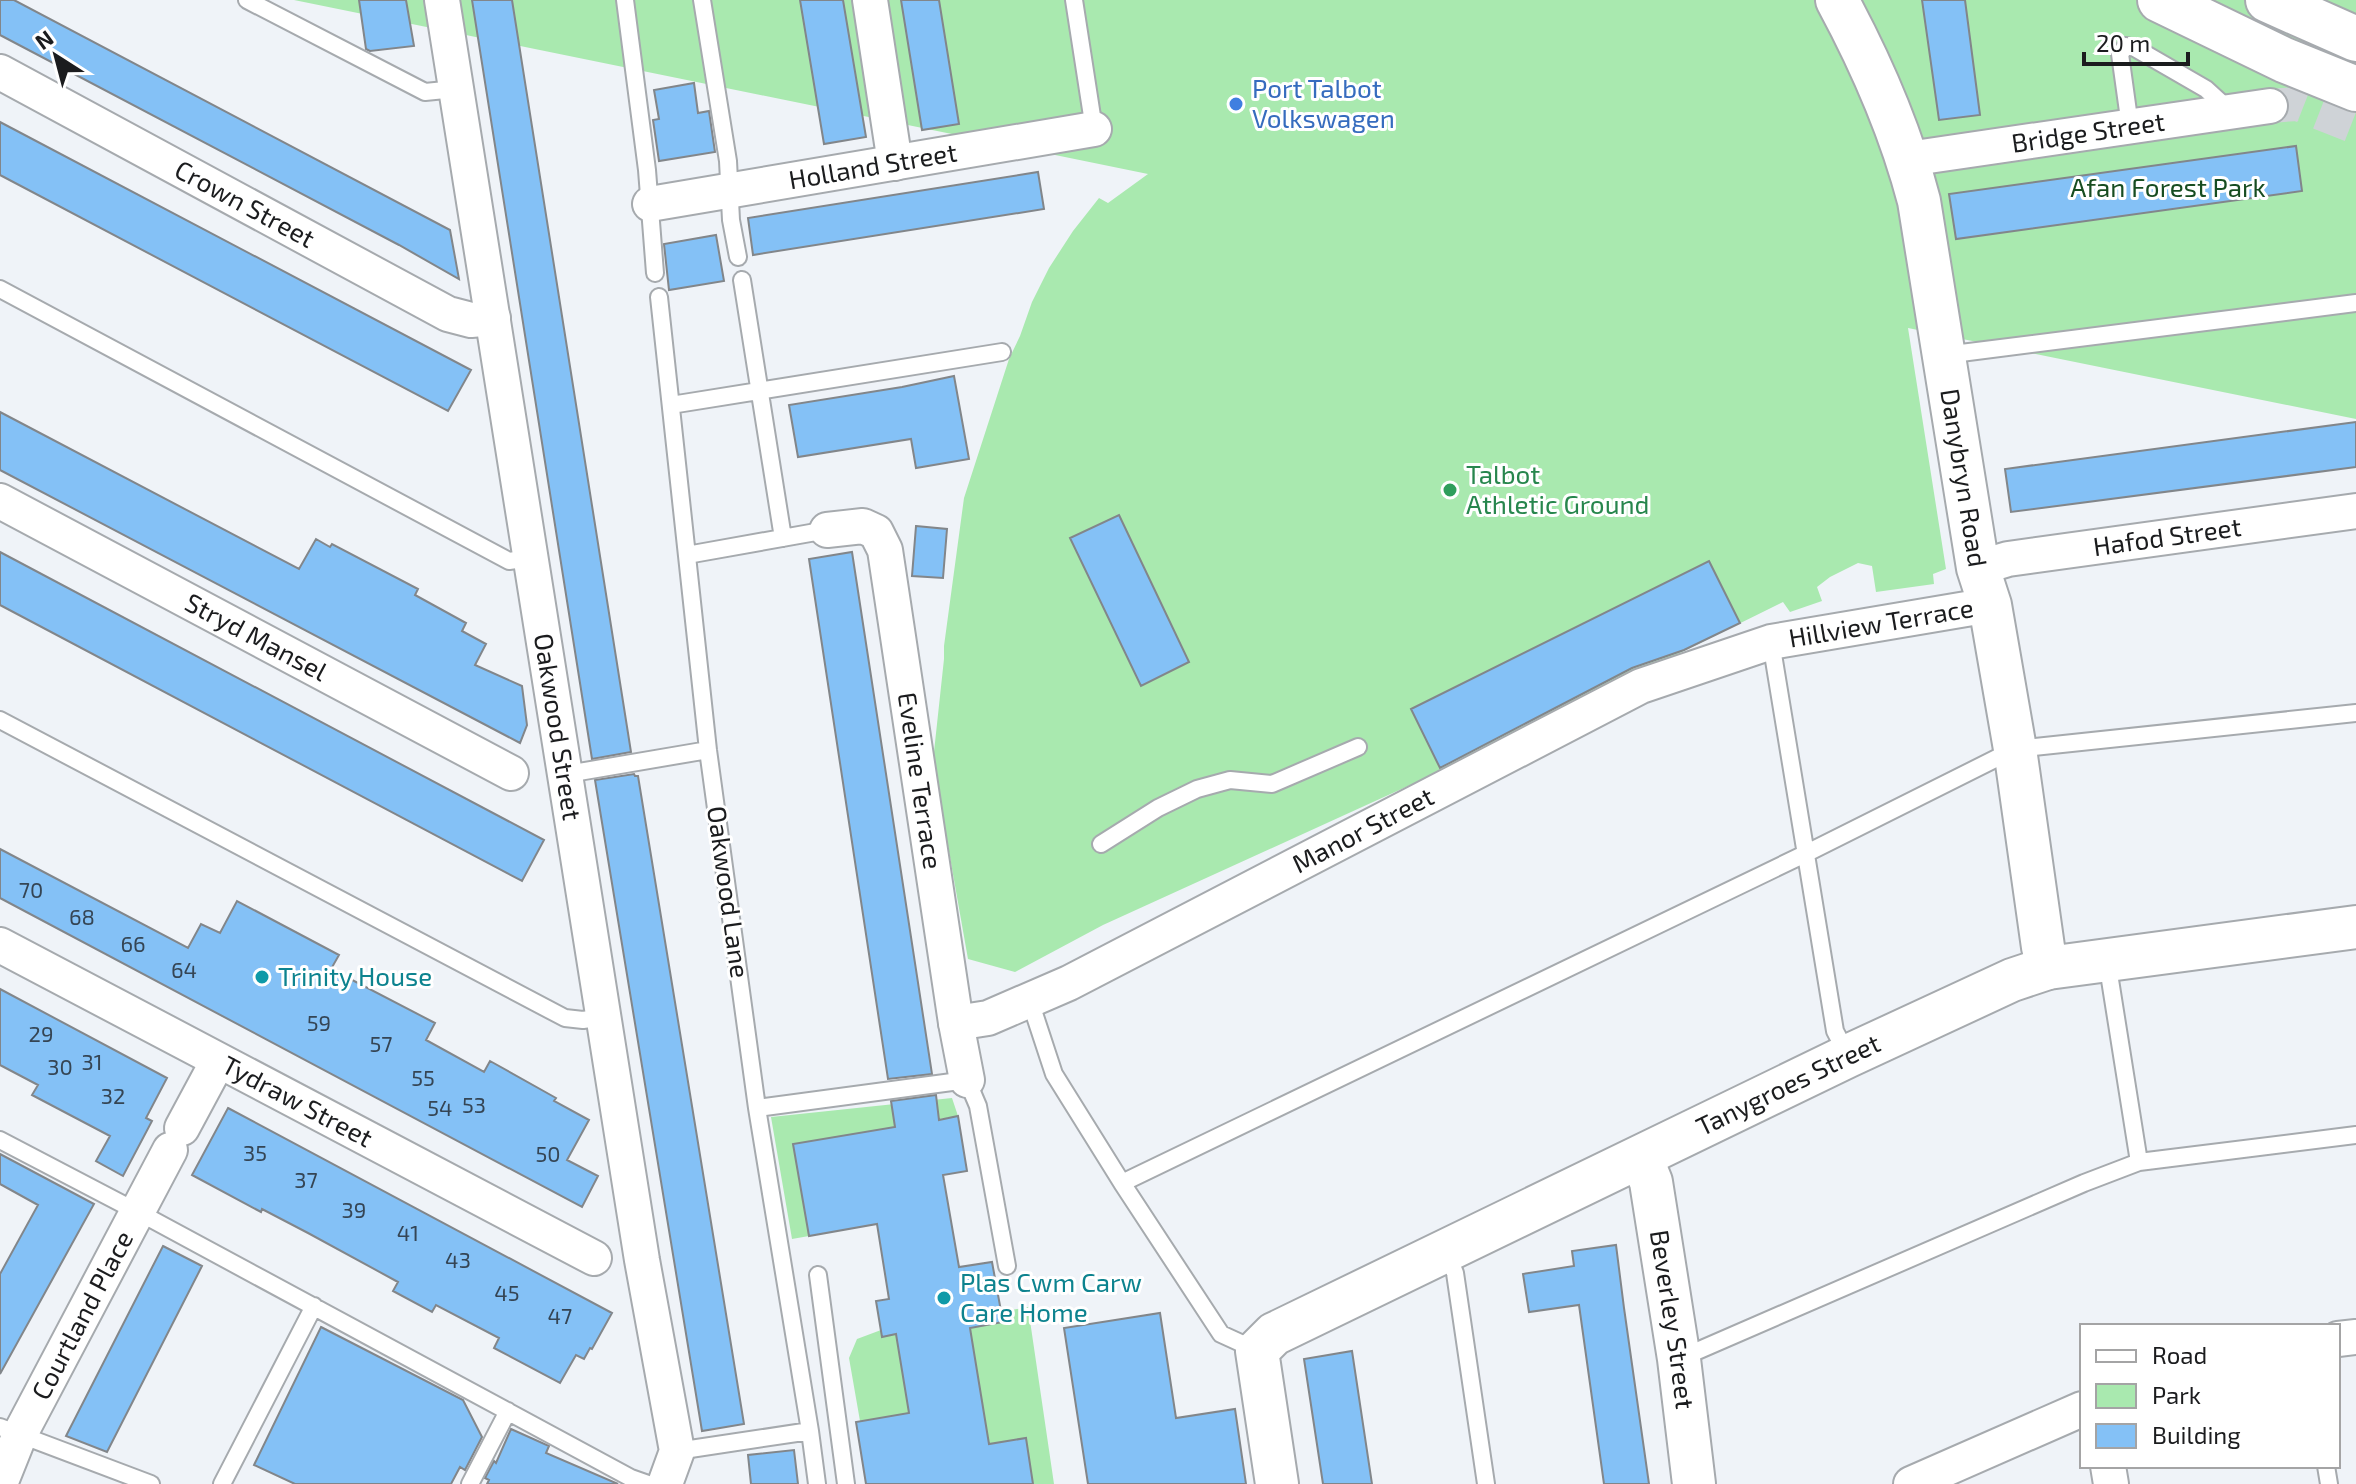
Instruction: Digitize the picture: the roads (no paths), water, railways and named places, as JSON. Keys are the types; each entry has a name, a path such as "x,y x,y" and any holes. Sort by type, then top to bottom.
{"highway":[{"path":"2160,0 2284,60 2356,89"},
{"path":"2268,0 2356,39"}],"street":[{"name":"Oakwood Street","path":"442,0 642,1260 677,1451"},
{"path":"870,0 895,163"},
{"name":"Danybryn Road","path":"1837,0 1855,34 1908,159 1919,201 1984,587 2015,749 2048,968"},
{"name":"Crown Street","path":"0,72 448,314 471,320 493,318"},
{"name":"Bridge Street","path":"1908,159 2270,106"},
{"name":"Holland Street","path":"650,204 1094,129"},
{"name":"Stryd Mansel","path":"0,501 511,773"},
{"name":"Hafod Street","path":"1984,587 2008,559 2356,511"},
{"name":"Eveline Terrace","path":"827,530 863,526 876,532 885,550 967,1080"},
{"name":"Hillview Terrace","path":"1771,642 1984,587"},
{"name":"Manor Street","path":"956,1023 988,1018 1069,983 1641,686 1771,642"},
{"name":"Tanygroes Street","path":"1257,1351 1274,1334 1848,1056 2012,980 2048,968 2356,927"},
{"name":"Tydraw Street","path":"0,945 594,1258"},
{"name":"Courtland Place","path":"0,1484 10,1430 137,1211 218,1061"},
{"name":"Beverley Street","path":"1641,1157 1651,1182 1679,1359 1694,1484"},
{"path":"1257,1351 1277,1484"},
{"path":"1911,1484 2080,1410"},
{"path":"665,1484 677,1451"}],"lane":[{"path":"247,0 425,92 455,89"},
{"path":"625,0 650,204 655,273"},
{"path":"702,0 728,161 731,220 738,257"},
{"path":"1074,0 1094,129"},
{"path":"2130,126 2120,54 2126,46 2135,48 2206,89 2231,111"},
{"path":"742,280 783,538"},
{"path":"0,289 509,561 530,558"},
{"name":"Oakwood Lane","path":"659,297 708,750 757,1108 817,1484"},
{"path":"1944,355 2356,303"},
{"path":"671,405 1002,352"},
{"path":"687,555 827,530"},
{"path":"1771,642 1835,1031 1848,1056"},
{"path":"1122,1183 1807,853 2015,749 2356,713"},
{"path":"0,720 565,1018 583,1020 603,1017"},
{"path":"1101,844 1158,808 1197,789 1230,780 1272,784 1358,747"},
{"path":"567,774 708,750"},
{"path":"2107,960 2139,1162"},
{"path":"1030,1001 1054,1074 1122,1183 1221,1334 1257,1351"},
{"path":"757,1108 967,1080 978,1106 1007,1266"},
{"path":"1679,1359 2139,1162 2356,1135"},
{"path":"0,1140 631,1478 648,1484"},
{"path":"1446,1251 1455,1273 1486,1484"},
{"path":"818,1275 846,1484"},
{"path":"222,1484 314,1306"},
{"path":"470,1484 508,1411"},
{"path":"10,1430 151,1484"},
{"path":"677,1451 810,1431"}],"tunnel":[{"path":"2270,106 2297,104 2356,127"}],"place":[{"name":"Port Talbot Volkswagen","path":"1236,104"},
{"name":"Talbot Athletic Ground","path":"1450,490"},
{"name":"Trinity House","path":"262,977"},
{"name":"Plas Cwm Carw Care Home","path":"944,1298"}],"park label":[{"name":"Afan Forest Park","path":"2168,188"}]}
